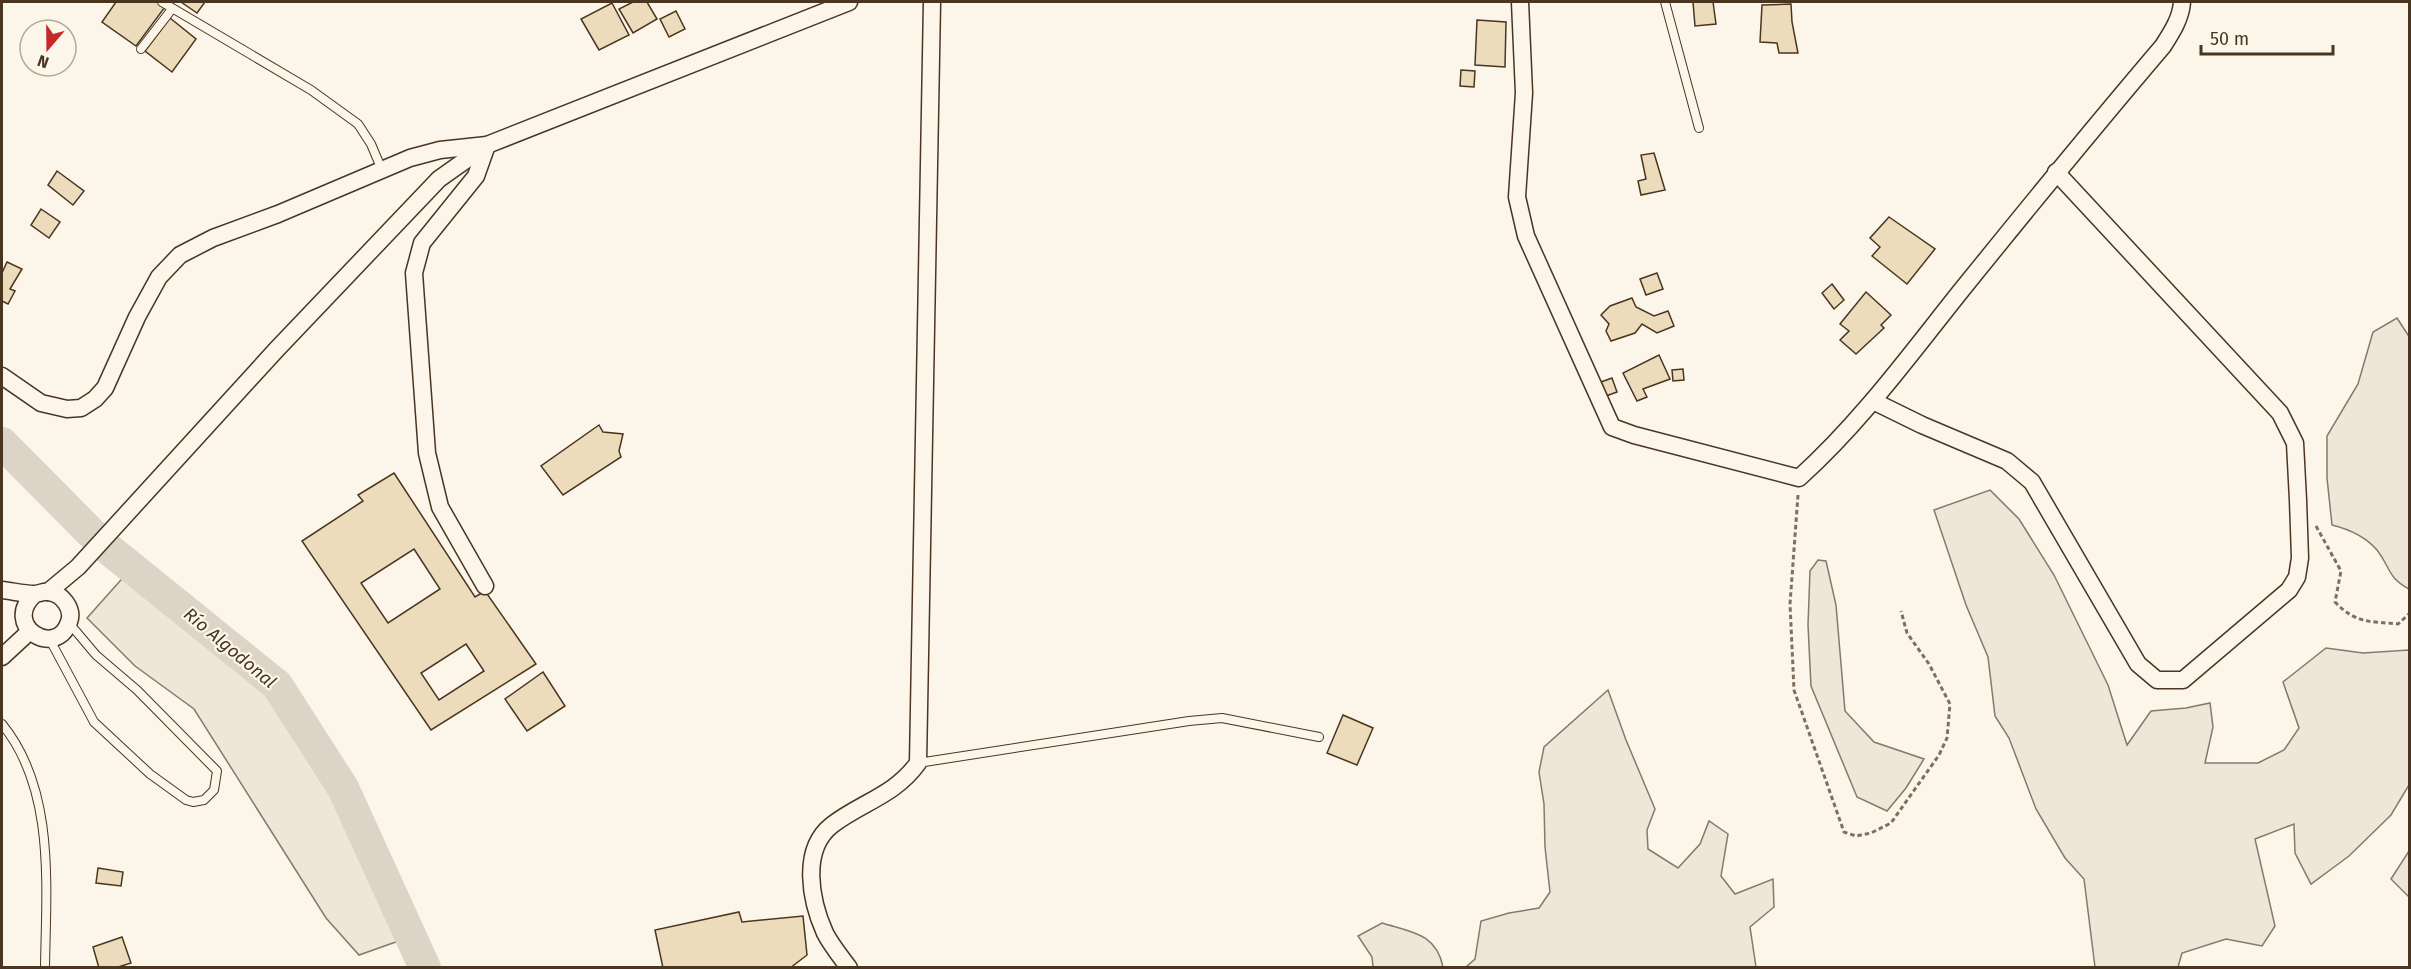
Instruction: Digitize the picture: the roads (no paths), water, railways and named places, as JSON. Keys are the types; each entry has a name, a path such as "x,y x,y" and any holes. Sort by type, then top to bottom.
{"street":[{"path":"2,590 42,593 61,596 69,607 69,623 64,632 54,639 40,639 29,632 23,622 23,611 27,601 42,593 78,567 276,349 439,179 487,145 849,2"},
{"path":"849,968 826,935 816,908 811,882 813,851 830,826 892,789 907,778 918,763 932,2"},
{"path":"1520,2 1524,93 1517,197 1526,236 1612,427 1634,435 1799,478 1825,454 1873,401 2056,172 2163,46 2176,26 2182,10 2182,2"},
{"path":"2,376 41,403 67,409 81,408 95,399 105,388 137,317 159,277 180,255 213,238 279,214 410,158 440,150 487,145"},
{"path":"485,586 440,507 427,453 414,273 422,243 476,176 487,145"},
{"path":"1873,401 1922,425 2007,461 2032,483 2138,664 2157,680 2183,680 2289,590 2297,577 2300,558 2297,477 2295,443 2280,413 2056,172"},
{"path":"2,657 29,632"}],"lane":[{"path":"162,2 311,90 358,124 371,144 382,171"},
{"path":"1665,2 1699,128"},
{"path":"141,49 172,9"},
{"path":"49,638 94,722 150,774 186,800 193,802 204,800 214,790 218,771 137,690 96,655 69,623"},
{"path":"918,763 1178,722 1222,718 1319,737"},
{"path":"2,724 14,739 37,796 45,852 45,968"}],"waterway":[{"name":"Río Algodonal","path":"2,443 101,543 277,685 343,788 425,968"}]}
